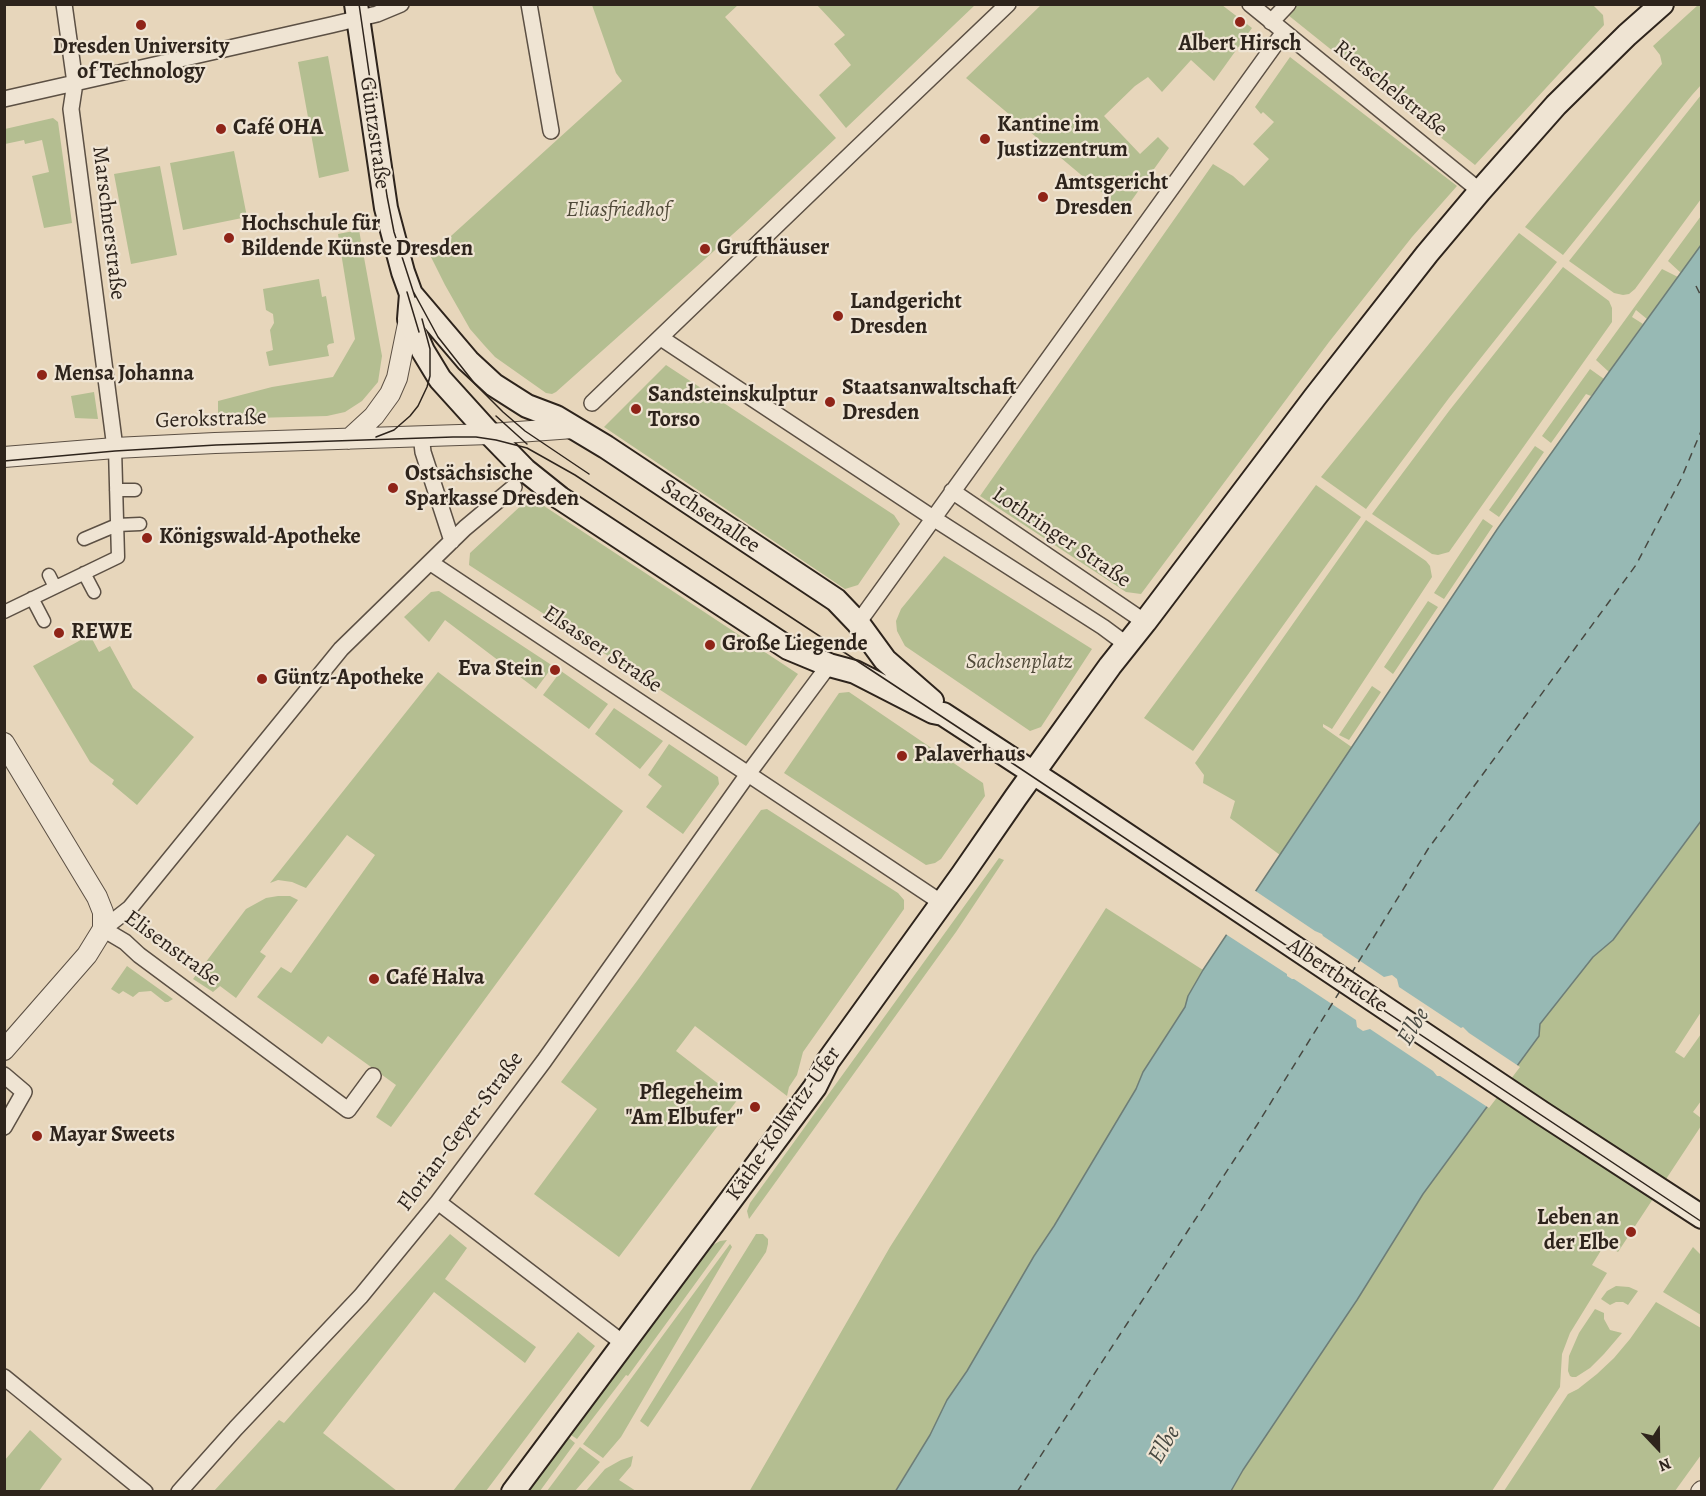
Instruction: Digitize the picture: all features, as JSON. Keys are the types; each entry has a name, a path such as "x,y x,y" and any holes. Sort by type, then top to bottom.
{"main road":[{"path":"942,903 1126,644 1398,290 1480,191 1556,105 1627,34 1662,4"},
{"name":"Güntzstraße","path":"357,12 386,208 400,263 411,294 468,361 494,385 526,406 565,423"},
{"name":"Güntzstraße","path":"411,294 409,319 423,351 440,379 490,434 519,478"},
{"name":"Sachsenallee","path":"565,423 606,447 798,574 836,600 858,623"},
{"path":"519,478 560,498 788,648 829,665 855,672 933,712 942,714 1033,773"},
{"path":"858,623 885,660 937,706 942,714"},
{"name":"Albertbrücke","path":"1033,773 1697,1214"},
{"name":"Käthe-Kollwitz-Ufer","path":"513,1491 815,1088 828,1061 942,903"}],"street":[{"name":"Marschnerstraße","path":"64,4 75,83 71,109 115,448"},
{"path":"4,99 357,12 377,14 400,4"},
{"path":"528,4 550,131"},
{"path":"592,404 1008,4"},
{"name":"Rietschelstraße","path":"1250,4 1480,191"},
{"path":"1271,22 1288,4"},
{"path":"858,623 1284,32"},
{"name":"Güntzstraße","path":"349,439 374,416 394,387 409,319"},
{"path":"661,338 1126,644"},
{"name":"Gerokstraße","path":"4,457 115,448 490,434 565,423"},
{"path":"421,435 423,452 452,541"},
{"path":"4,612 118,557 115,448"},
{"path":"4,1050 87,955 103,929 130,908 340,649 519,478"},
{"path":"116,490 135,490"},
{"name":"Lothringer Straße","path":"952,491 1145,622"},
{"path":"84,539 117,525 141,524"},
{"name":"Elsasser Straße","path":"431,563 748,774"},
{"path":"84,573 94,592"},
{"path":"49,575 55,587"},
{"path":"32,598 44,621"},
{"path":"829,665 748,774 942,903"},
{"name":"Elisenstraße","path":"4,743 97,897 103,912 103,929 125,942 139,955 348,1110 373,1076"},
{"name":"Florian-Geyer-Straße","path":"179,1491 361,1296 438,1202 544,1061 748,774"},
{"path":"4,1076 24,1092 4,1127"},
{"path":"438,1202 623,1343"},
{"path":"4,1377 145,1491"}],"green space":[{"path":"1042,4 1222,5 1252,28 1214,81 1191,60 1162,92 1148,77 1135,86 1104,116 1140,154 1158,137 1169,148 1124,211 966,78"},
{"path":"1297,4 1592,4 1603,15 1604,25 1475,165 1288,15"},
{"name":"Eliasfriedhof","path":"592,5 738,5 725,17 836,138 742,226 552,394 546,393 495,357 484,345 470,329 430,255 622,81 616,73"},
{"path":"817,5 975,5 846,128 819,95 851,65 834,44 845,35"},
{"path":"1698,5 1702,5 1701,85 1563,255 1525,227 1662,64 1660,55 1653,46"},
{"path":"328,56 349,171 319,178 298,62"},
{"path":"1290,57 1457,186 1412,237 1329,342 1141,594 1126,592 980,496 1213,164 1244,186 1269,159 1253,144 1274,122 1255,107"},
{"path":"1701,95 1701,199 1635,289 1629,294 1614,293 1569,261"},
{"path":"53,118 58,122 72,223 44,228 32,176 49,172 42,140 25,144 24,140 5,144 5,129"},
{"path":"234,151 247,217 183,230 170,163"},
{"path":"160,166 177,255 131,264 114,174"},
{"path":"1701,216 1701,245 1681,273 1668,261"},
{"path":"359,230 382,356 378,382 362,401 345,412 327,416 218,419 218,401 272,387 333,377 355,339 338,234"},
{"path":"1519,233 1557,262 1449,398 1366,509 1321,477"},
{"path":"1563,267 1609,301 1612,308 1612,322 1449,552 1432,554 1372,514 1449,411"},
{"path":"1662,269 1678,277 1647,319 1636,310 1632,317 1643,324 1609,372 1596,360"},
{"path":"319,279 322,297 326,296 334,343 327,346 329,356 269,366 266,352 273,350 270,330 274,323 273,314 266,310 263,289"},
{"path":"666,365 894,515 900,524 858,585 845,589 604,427"},
{"path":"1590,369 1604,379 1591,396 1586,394 1551,443 1542,436"},
{"path":"94,392 98,419 75,418 71,396"},
{"path":"1535,446 1544,452 1499,517 1489,510"},
{"path":"1316,485 1361,517 1193,751 1144,718"},
{"path":"535,500 798,674 746,746 469,565 470,553 526,501"},
{"path":"1483,519 1493,526 1444,599 1434,593"},
{"path":"1366,520 1426,561 1430,566 1432,577 1332,729 1323,724 1323,727 1353,748 1280,855 1230,818 1235,801 1203,783 1204,775 1195,763"},
{"name":"Sachsenplatz","path":"944,556 1092,649 1041,727 1030,731 905,646 897,631 896,621 901,609"},
{"path":"439,591 553,666 536,689 445,620 429,642 404,617 431,592"},
{"path":"1428,601 1438,607 1393,674 1384,667"},
{"path":"90,635 99,652 110,646 133,688 194,737 137,805 112,784 114,780 90,762 33,666"},
{"path":"561,671 608,704 589,729 543,695"},
{"path":"438,672 623,811 391,1127 376,1117 396,1085 328,1036 322,1044 257,997 281,967 291,973 375,855 347,835 306,888 292,882 278,880 270,883"},
{"path":"1372,686 1381,692 1349,740 1339,735"},
{"path":"849,692 983,783 985,796 941,859 935,863 926,865 784,773 839,693"},
{"path":"614,708 663,741 640,769 595,734"},
{"path":"669,744 718,777 719,784 683,834 646,807 662,786 648,775"},
{"path":"767,809 898,893 904,900 904,909 803,1052 797,1075 789,1087 787,1096 695,1026 676,1051 738,1099 619,1257 534,1194 597,1109 561,1082 761,810"},
{"path":"1701,821 1701,1012 1675,1052 1684,1058 1701,1034 1701,1101 1693,1112 1701,1118 1701,1126 1618,1252 1605,1244 1592,1265 1607,1273 1570,1333 1562,1354 1560,1387 1492,1491 1231,1492 1243,1470 1357,1300 1423,1194 1539,1036 1540,1024 1593,957 1613,940"},
{"path":"999,858 1004,860 956,932 749,1219 747,1211 750,1203"},
{"path":"290,896 298,900 260,952 266,956 236,998 220,986 213,992 193,979 246,909 266,898"},
{"path":"1106,908 1203,970 1188,996 1185,1007 1143,1072 1136,1089 967,1371 947,1400 930,1435 895,1491 749,1492 890,1247"},
{"path":"127,966 173,999 165,1002 151,991 139,992 133,997 123,991 119,994 111,989"},
{"path":"450,1234 467,1248 445,1279 536,1347 525,1363 434,1292 323,1433 397,1491 214,1491 279,1420 284,1423"},
{"path":"756,1234 763,1234 768,1239 766,1252 648,1427 640,1421"},
{"path":"727,1240 628,1376 626,1375 577,1439 571,1435 713,1245"},
{"path":"730,1244 732,1247 621,1437 603,1458 583,1444"},
{"path":"1693,1247 1701,1255 1701,1315 1663,1292"},
{"path":"1616,1286 1629,1287 1638,1291 1628,1305 1616,1302 1610,1305 1601,1299 1607,1291"},
{"path":"1656,1302 1701,1328 1701,1455 1675,1491 1504,1491 1568,1394 1578,1389 1614,1358"},
{"path":"1595,1309 1604,1313 1604,1319 1610,1330 1622,1333 1590,1368 1572,1377 1568,1371 1569,1356 1579,1333"},
{"path":"578,1332 595,1346 486,1491 453,1491"},
{"path":"30,1430 62,1459 39,1491 5,1491 5,1460"},
{"path":"569,1438 575,1443 540,1491 528,1491"},
{"path":"580,1447 600,1462 575,1491 547,1491"},
{"path":"633,1456 631,1466 619,1480 636,1491 586,1491 605,1469"}],"water":[{"name":"Elbe","path":"1701,245 1701,821 1613,940 1593,957 1540,1024 1539,1036 1423,1194 1357,1300 1231,1491 895,1492 930,1435 947,1400 967,1371 1136,1089 1143,1072 1185,1007 1188,996 1203,970 1498,528"}],"pier":[{"path":"1254,890 1384,977 1392,975 1397,979 1399,987 1461,1028 1463,1027 1520,1067 1489,1108 1437,1076 1370,1029 1363,1031 1357,1027 1356,1020 1224,933"}],"ferry route":[{"path":"1696,286 1702,298"},
{"path":"1351,974 1428,849 1636,565 1681,479 1702,429"},
{"path":"1017,1492 1257,1125 1340,991"}],"tram line":[{"path":"359,4 387,196 394,232 415,297"},
{"path":"413,291 438,337 475,384 525,431 589,474"},
{"path":"407,292 419,332"},
{"path":"376,437 394,430 410,416 418,406 427,387 430,376 430,349 422,319"},
{"path":"496,416 527,444"},
{"path":"4,461 216,445 453,437 476,437 527,448 575,475 1702,1222"}],"place":[{"name":"Albert Hirsch","path":"1240,22"},
{"name":"Dresden University of Technology","path":"141,25"},
{"name":"Café OHA","path":"221,129"},
{"name":"Kantine im Justizzentrum","path":"985,139"},
{"name":"Amtsgericht Dresden","path":"1043,197"},
{"name":"Hochschule für Bildende Künste Dresden","path":"229,238"},
{"name":"Grufthäuser","path":"705,249"},
{"name":"Landgericht Dresden","path":"838,316"},
{"name":"Mensa Johanna","path":"42,375"},
{"name":"Staatsanwaltschaft Dresden","path":"830,402"},
{"name":"Sandsteinskulptur Torso","path":"636,409"},
{"name":"Ostsächsische Sparkasse Dresden","path":"393,488"},
{"name":"Königswald-Apotheke","path":"147,538"},
{"name":"REWE","path":"59,633"},
{"name":"Große Liegende","path":"710,645"},
{"name":"Eva Stein","path":"555,670"},
{"name":"Güntz-Apotheke","path":"262,679"},
{"name":"Palaverhaus","path":"902,756"},
{"name":"Café Halva","path":"374,979"},
{"name":"Pflegeheim \"Am Elbufer\"","path":"755,1107"},
{"name":"Mayar Sweets","path":"37,1136"},
{"name":"Leben an der Elbe","path":"1631,1232"}]}
